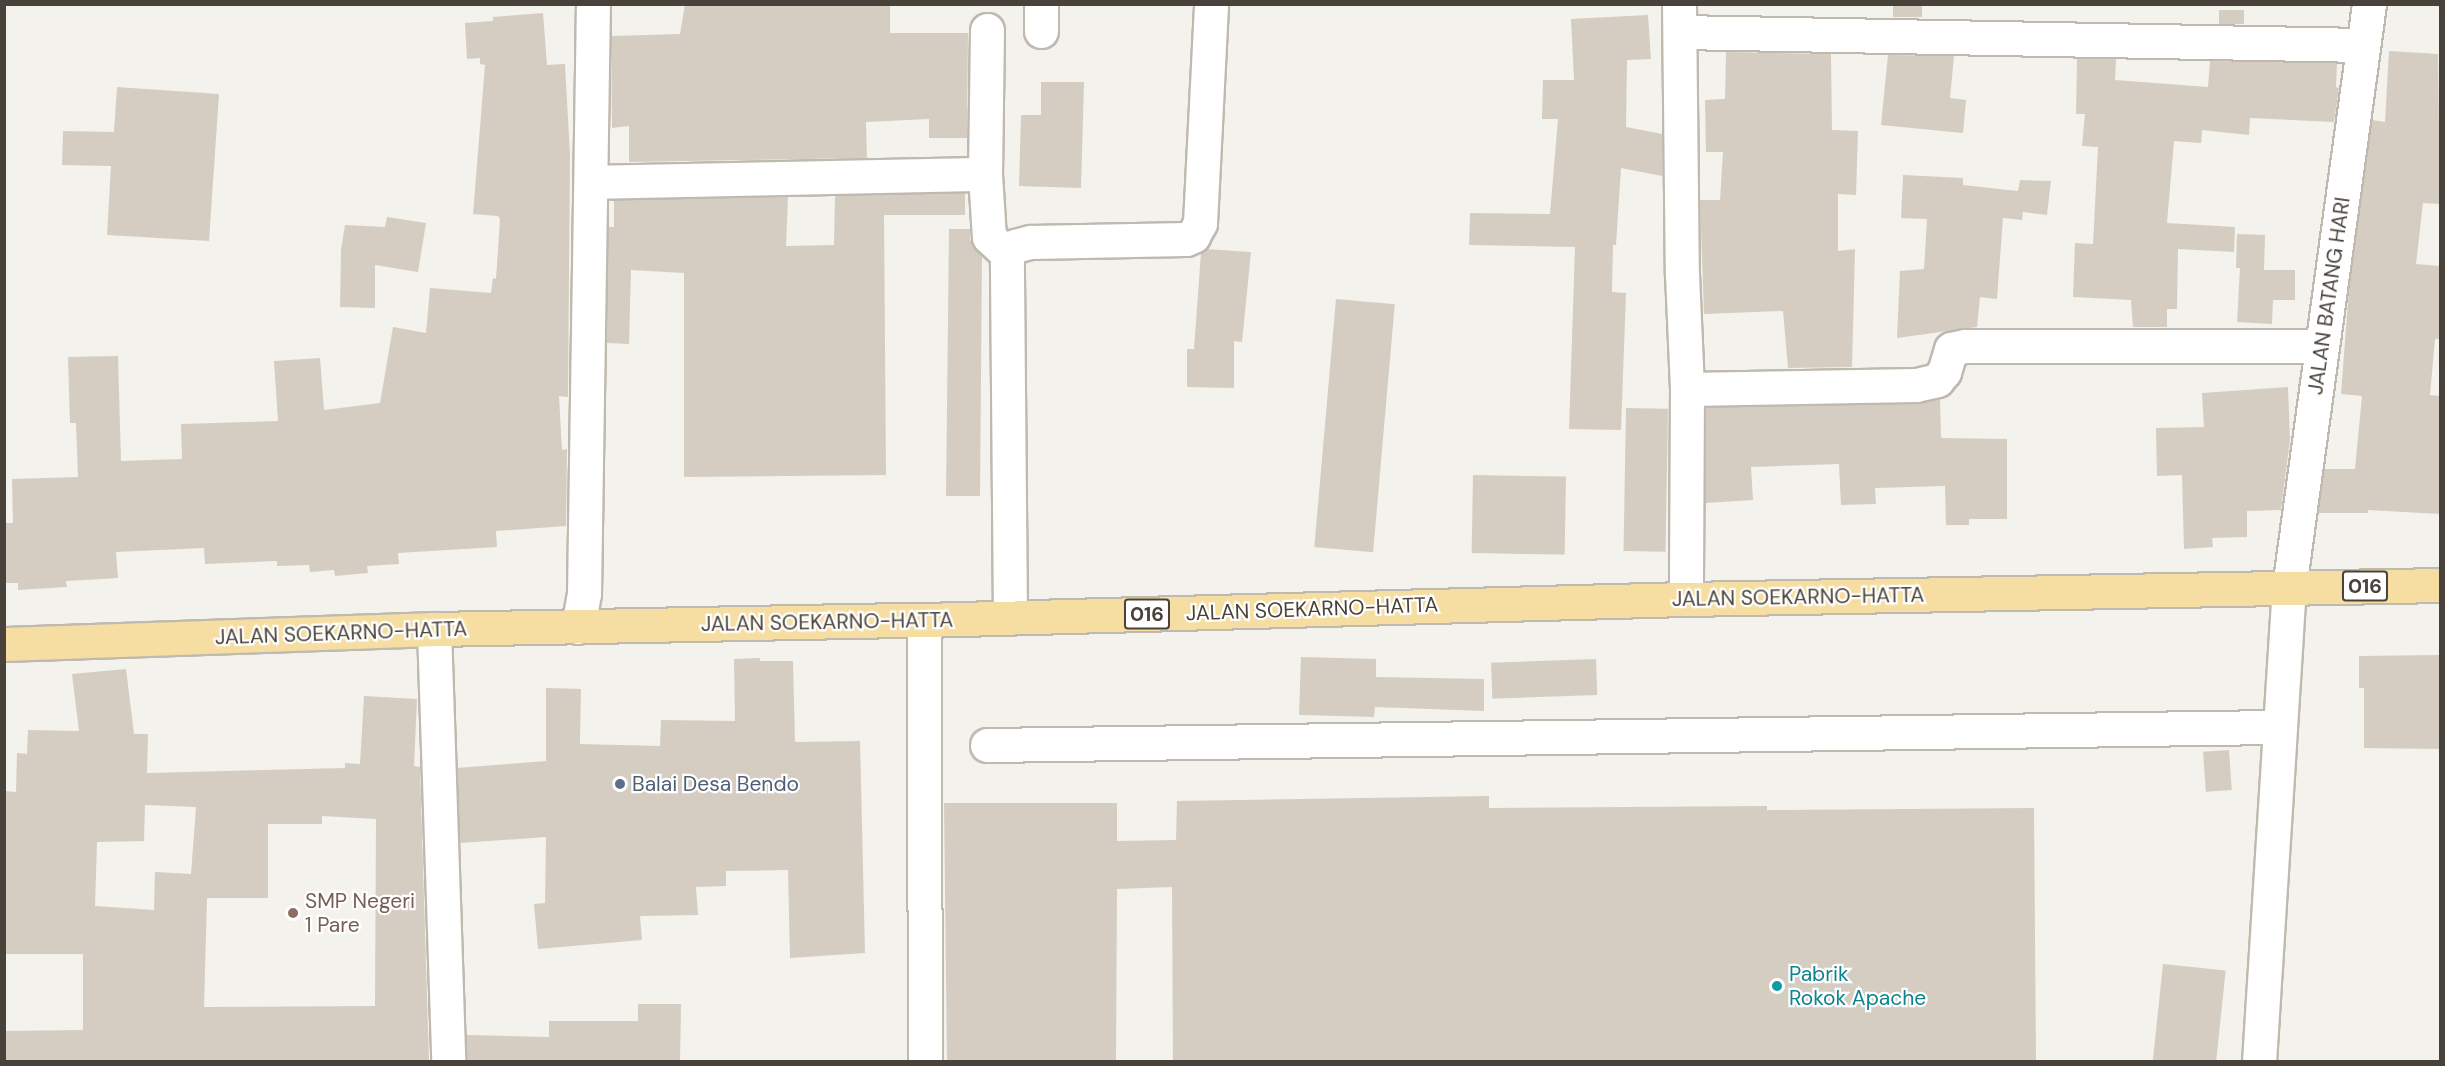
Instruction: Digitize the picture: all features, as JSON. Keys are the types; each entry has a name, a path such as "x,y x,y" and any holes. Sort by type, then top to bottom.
{"main road":[{"name":"JALAN SOEKARNO-HATTA","path":"4,644 434,629 924,620 1686,599 2440,585"}],"street":[{"path":"578,627 585,594 593,4"},
{"path":"1011,617 1007,254 1015,246 1030,242 1186,239 1193,236 1200,224 1211,4"},
{"name":"JALAN BATANG HARI","path":"2259,1062 2289,588 2369,4"},
{"path":"1686,599 1688,389 1682,274 1679,18 2362,45"},
{"path":"987,30 985,174 989,237 1007,254"},
{"path":"592,182 985,174"},
{"path":"1688,389 1916,385 1936,380 1944,372 1951,349 1965,346 2322,346"},
{"path":"924,620 925,1062"},
{"path":"434,629 448,1062"},
{"path":"987,745 2280,727"}],"building":[{"path":"685,4 890,4 890,33 968,33 967,138 929,138 929,119 866,122 867,158 629,162 629,126 612,128 611,36 680,34"},
{"path":"1893,4 1922,4 1922,17 1893,17"},
{"path":"2219,10 2244,10 2244,24 2219,24"},
{"path":"543,13 547,65 565,64 570,155 568,397 559,396 562,450 567,449 566,526 496,531 497,547 398,553 399,564 367,566 368,573 335,576 334,570 310,572 309,565 277,566 277,561 205,564 204,548 116,552 118,578 66,581 67,587 18,590 18,583 4,583 4,523 13,523 12,479 78,477 76,423 70,423 68,357 118,356 121,461 182,459 181,424 278,421 274,361 320,358 324,410 380,403 393,327 426,333 430,288 491,293 493,278 496,279 500,219 498,216 473,214 485,65 480,64 480,58 467,59 465,23 493,21 493,17"},
{"path":"1648,15 1651,59 1627,60 1626,127 1662,134 1662,176 1621,168 1616,245 1613,245 1612,292 1626,293 1621,430 1569,429 1575,247 1469,245 1470,213 1550,214 1558,119 1542,119 1543,80 1574,80 1571,19"},
{"path":"2389,51 2438,54 2440,204 2423,203 2416,264 2440,266 2440,327 2439,339 2435,339 2430,395 2440,396 2440,514 2368,510 2368,513 2318,513 2324,469 2355,469 2362,396 2341,394 2349,289 2372,120 2385,122"},
{"path":"1726,52 1831,54 1832,130 1858,131 1856,195 1838,194 1838,251 1855,249 1852,367 1788,368 1783,311 1704,314 1700,200 1720,200 1723,152 1706,152 1705,100 1725,99"},
{"path":"1888,55 1954,56 1950,98 1966,100 1963,133 1881,125"},
{"path":"2077,58 2116,59 2115,80 2208,87 2210,61 2337,63 2336,87 2339,88 2334,122 2250,118 2249,135 2202,130 2201,143 2174,141 2167,223 2235,227 2234,252 2178,249 2177,309 2167,309 2167,327 2133,327 2131,300 2073,297 2075,243 2093,244 2098,147 2082,146 2085,114 2076,114"},
{"path":"1041,82 1084,82 1081,188 1019,186 1021,115 1041,115"},
{"path":"117,87 219,94 209,241 107,235 111,166 62,165 63,131 114,132"},
{"path":"1903,175 1963,178 1963,185 2018,191 2020,180 2051,181 2047,215 2023,212 2022,220 2003,218 1997,299 1980,297 1977,327 1897,338 1900,271 1924,269 1927,219 1901,218"},
{"path":"965,193 965,215 884,215 886,475 684,477 684,273 631,270 629,344 607,343 608,227 614,227 614,200 788,197 786,246 834,245 835,196"},
{"path":"387,217 426,223 418,272 375,265 375,308 340,307 341,250 345,225 385,227"},
{"path":"949,229 970,229 970,239 982,256 980,496 946,496"},
{"path":"2237,234 2265,235 2264,270 2295,270 2295,300 2273,300 2272,324 2237,322 2240,268 2236,268"},
{"path":"1205,249 1251,252 1242,342 1234,341 1234,388 1187,387 1187,349 1194,349 1201,253"},
{"path":"1336,299 1395,304 1373,552 1314,547"},
{"path":"2288,387 2290,440 2281,510 2247,511 2247,537 2212,538 2213,547 2184,549 2182,475 2157,476 2156,428 2204,427 2202,393"},
{"path":"1940,399 1941,438 2007,439 2007,519 1969,519 1969,525 1946,525 1945,486 1875,488 1876,504 1841,505 1839,464 1751,467 1753,500 1705,503 1706,407 1916,404"},
{"path":"1626,408 1668,409 1665,552 1624,551"},
{"path":"1473,475 1566,477 1565,555 1472,553"},
{"path":"2440,655 2440,749 2364,748 2364,688 2359,688 2359,656"},
{"path":"1301,657 1376,659 1376,677 1484,679 1484,711 1375,707 1374,717 1299,715"},
{"path":"760,658 760,661 793,661 795,742 860,741 865,953 790,958 788,870 726,871 726,886 696,887 698,915 640,916 642,940 538,949 534,904 545,903 546,837 460,843 457,768 546,761 546,688 581,689 580,744 660,746 661,720 735,721 734,659"},
{"path":"1596,659 1597,695 1492,699 1491,663"},
{"path":"126,669 134,734 148,734 147,773 345,768 345,763 360,764 364,696 417,699 414,766 420,767 429,1062 4,1062 4,1031 83,1030 83,954 4,954 4,791 16,792 17,753 27,754 28,730 79,731 72,674","holes":["145,805 196,807 191,874 155,872 154,910 95,906 97,842 144,841","322,816 376,819 375,1006 204,1007 207,898 268,898 268,824 322,824"]},
{"path":"2229,750 2232,790 2206,792 2203,752"},
{"path":"1489,796 1489,808 1767,806 1767,810 2034,808 2036,1062 1173,1062 1172,887 1117,889 1116,1062 947,1062 944,803 1117,803 1117,841 1176,840 1177,801"},
{"path":"2163,964 2226,971 2216,1062 2153,1062"},
{"path":"638,1004 681,1004 680,1062 467,1062 466,1035 549,1037 549,1021 638,1021"}],"place":[{"name":"Balai Desa Bendo","path":"620,784"},
{"name":"SMP Negeri 1 Pare","path":"293,913"},
{"name":"Pabrik Rokok Apache","path":"1777,986"}]}
